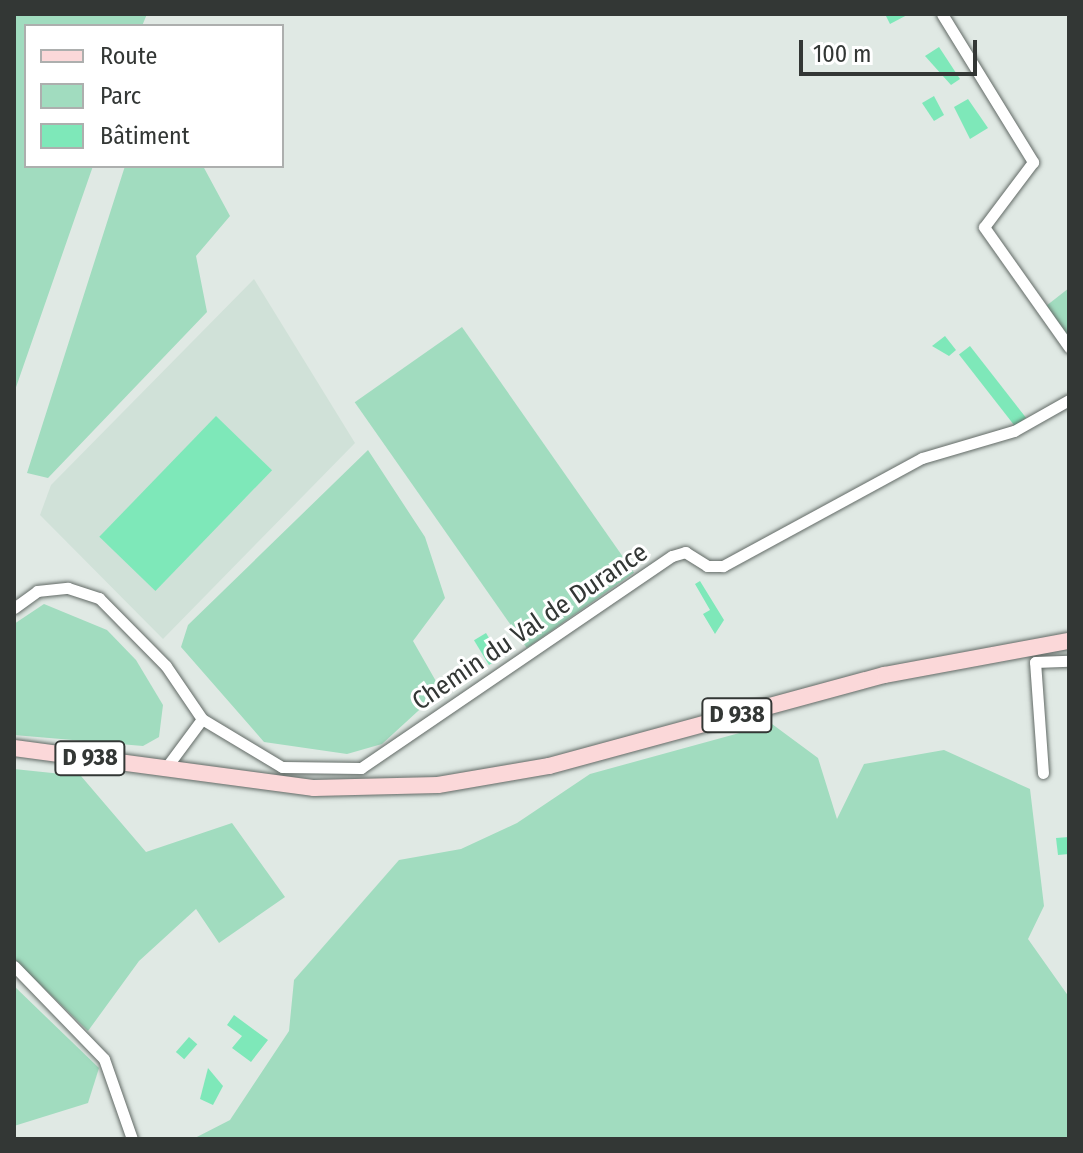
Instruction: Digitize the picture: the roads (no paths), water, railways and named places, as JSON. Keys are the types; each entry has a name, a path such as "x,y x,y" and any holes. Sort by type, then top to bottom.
{"main road":[{"name":"D 938","path":"14,748 314,788 405,788 549,766 885,675 1069,641"}],"street":[{"path":"942,14 1033,162 984,227 1069,347"},
{"name":"Chemin du Val de Durance","path":"202,719 282,767 361,768 672,556 685,552 707,566 723,566 922,458 1014,431 1069,400"},
{"path":"14,608 37,591 68,588 99,598 166,666 202,719 165,769"},
{"path":"1043,773 1035,662 1069,661"},
{"path":"14,966 104,1059 132,1139"}]}
